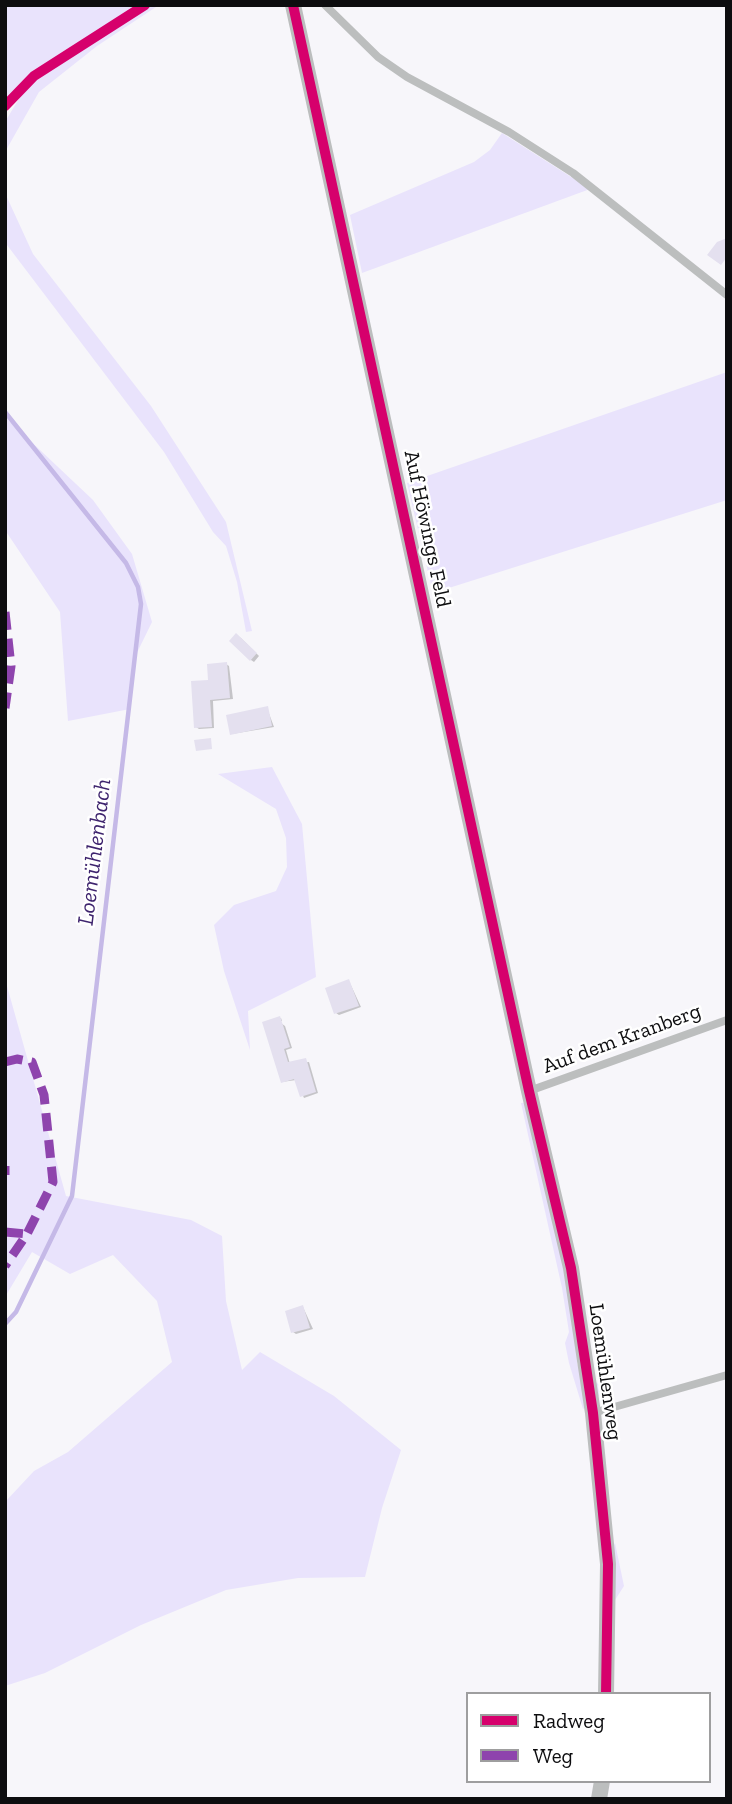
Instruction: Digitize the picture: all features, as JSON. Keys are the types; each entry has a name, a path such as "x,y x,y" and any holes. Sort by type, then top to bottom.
{"street":[{"name":"Auf Höwings Feld","path":"293,5 523,1061"},
{"name":"Loemühlenweg","path":"523,1061 571,1268 593,1413 608,1563 606,1692"}],"lane":[{"path":"5,106 34,76 145,5"},
{"path":"325,5 378,57 407,77 509,132 573,173 727,295"},
{"name":"Auf dem Kranberg","path":"529,1091 727,1020"},
{"path":"593,1413 727,1375"}],"shaded area":[{"path":"5,5 159,5 97,46 39,92 5,152 5,122 27,85 5,106"},
{"path":"502,133 590,189 362,273 350,215 474,162 490,150"},
{"path":"5,193 33,254 151,406 226,522 252,631 246,632 237,582 226,546 213,532 164,452 7,245"},
{"path":"727,372 727,500 433,593 407,483"},
{"path":"5,417 93,500 132,554 152,622 132,663 130,709 68,721 60,612 5,530"},
{"path":"272,767 302,824 316,977 248,1011 250,1050 224,971 214,925 234,905 276,891 287,867 286,838 276,809 218,774"},
{"path":"5,979 66,1196 191,1220 222,1236 226,1301 242,1370 260,1352 334,1396 401,1450 382,1508 365,1577 298,1578 226,1590 141,1625 45,1673 5,1686 5,1502 34,1471 68,1452 172,1362 157,1301 113,1255 70,1274 32,1252 5,1297"},
{"path":"538,1102 588,1340 577,1364 598,1384 599,1396 583,1409 569,1363 565,1343 569,1332 562,1288 521,1103"},
{"path":"615,1543 624,1586 615,1600 602,1568"}],"building":[{"path":"727,238 727,257 721,265 707,255 717,242"},
{"path":"236,633 257,653 250,661 229,641"},
{"path":"227,662 230,698 210,700 212,727 194,728 191,681 208,680 207,664"},
{"path":"268,706 272,726 230,735 226,715"},
{"path":"211,738 212,749 196,751 194,740"},
{"path":"349,979 359,1006 334,1014 325,988"},
{"path":"280,1016 290,1047 284,1049 288,1062 306,1058 316,1092 300,1097 294,1079 281,1083 262,1022"},
{"path":"303,1305 310,1328 291,1333 285,1311"}],"waterway":[{"name":"Loemühlenbach","path":"5,412 126,563 138,587 141,604 72,1196 16,1312 5,1324"}],"marked path":[{"path":"5,612 11,666 5,708"},
{"path":"5,1062 17,1059 32,1062 44,1095 53,1182 27,1234 5,1266"},
{"path":"5,1166 5,1175"},
{"path":"5,1232 27,1234"}],"cycle path":[{"path":"5,106 34,76 145,5"},
{"path":"293,5 529,1091 571,1268 593,1413 608,1564 606,1692"}]}
